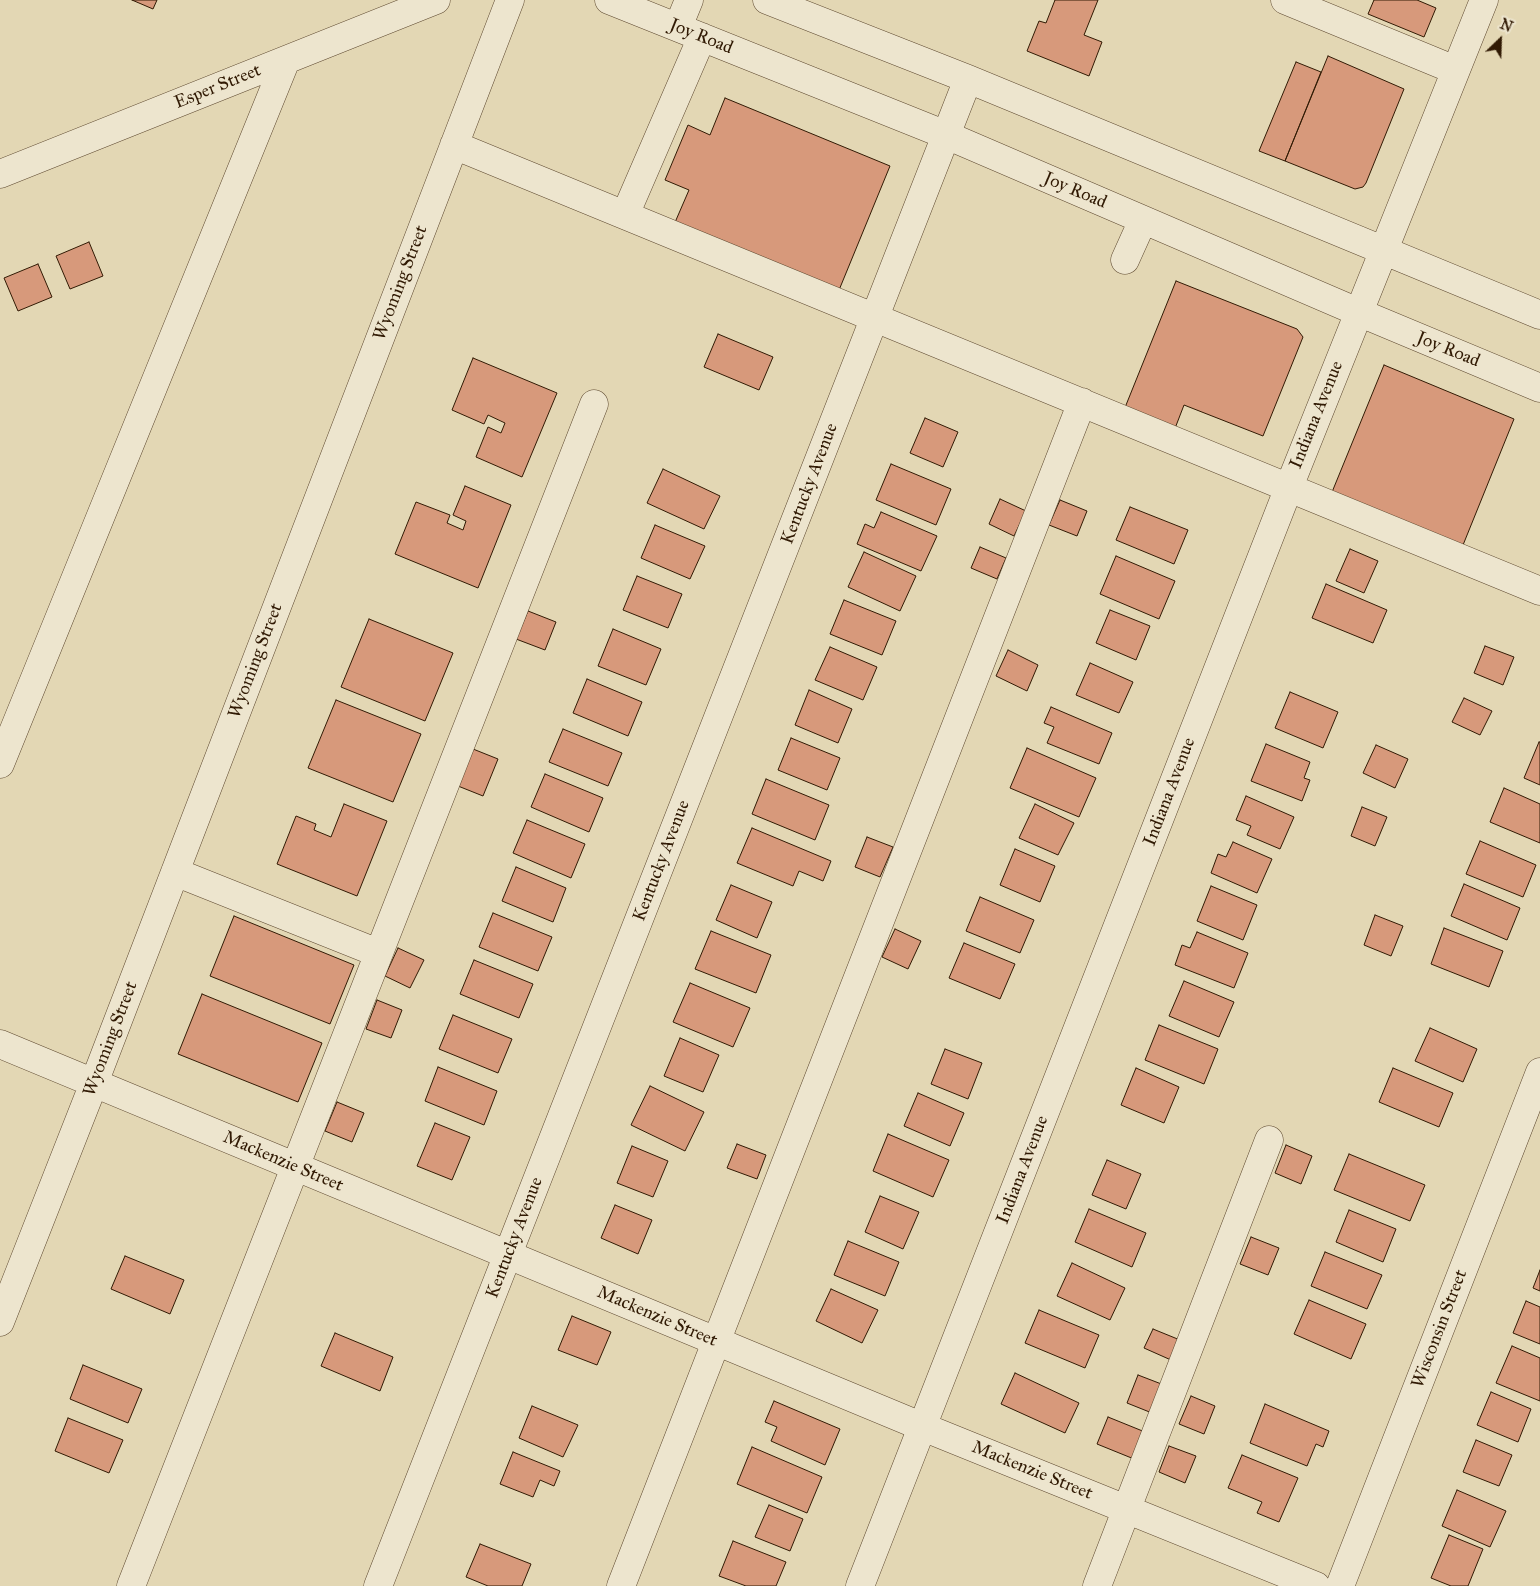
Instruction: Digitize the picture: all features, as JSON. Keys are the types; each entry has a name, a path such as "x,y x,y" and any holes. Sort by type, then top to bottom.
{"street":[{"name":"Esper Street","path":"0,174 436,0"},
{"name":"Wyoming Street","path":"0,1322 94,1083 510,0"},
{"name":"Joy Road","path":"609,0 946,135 1540,388"},
{"path":"625,215 690,32 689,0"},
{"path":"767,0 968,79 1540,315"},
{"path":"1285,0 1456,70"},
{"name":"Indiana Avenue","path":"860,1586 1289,487 1484,0"},
{"path":"0,764 286,60"},
{"name":"Kentucky Avenue","path":"378,1586 968,79"},
{"path":"454,145 875,317 1072,394 1289,487 1540,591"},
{"path":"1125,260 1143,220"},
{"path":"621,1586 717,1342 1072,394"},
{"path":"131,1586 594,404"},
{"path":"175,872 378,953"},
{"name":"Mackenzie Street","path":"0,1044 923,1427 1316,1586"},
{"name":"Wisconsin Street","path":"1340,1586 1540,1072"},
{"path":"1097,1586 1269,1140"}],"building":[{"path":"132,0 157,0 153,9"},
{"path":"1055,0 1098,0 1084,35 1102,42 1089,76 1027,51 1039,21 1046,23"},
{"path":"1374,0 1417,0 1436,8 1424,37 1368,14"},
{"path":"1328,56 1404,89 1366,183 1363,187 1355,189 1285,161"},
{"path":"1296,62 1321,72 1285,161 1259,151"},
{"path":"725,98 890,166 837,295 673,227 689,190 665,180 688,125 710,135"},
{"path":"89,242 103,276 70,289 56,256"},
{"path":"38,264 52,297 18,311 4,278"},
{"path":"1176,281 1297,329 1303,337 1263,436 1184,405 1174,431 1124,410"},
{"path":"718,334 773,357 759,390 704,367"},
{"path":"473,358 557,393 522,477 476,457 488,427 501,433 505,423 488,415 484,424 452,410"},
{"path":"1384,365 1514,419 1461,550 1330,497"},
{"path":"925,418 958,432 943,467 910,453"},
{"path":"891,464 951,489 936,525 876,500"},
{"path":"663,469 720,496 704,529 647,503"},
{"path":"465,486 511,505 478,588 395,554 416,502 450,515 447,523 463,530 466,521 453,515"},
{"path":"1000,499 1026,511 1014,536 989,524"},
{"path":"1060,500 1087,511 1077,536 1049,525"},
{"path":"1130,507 1188,530 1174,564 1116,540"},
{"path":"881,512 937,536 921,571 857,544 865,524 874,528"},
{"path":"655,525 705,546 690,579 641,558"},
{"path":"980,547 1006,558 997,579 971,568"},
{"path":"1350,549 1378,561 1364,593 1336,581"},
{"path":"864,552 916,576 900,611 848,587"},
{"path":"1116,556 1175,581 1159,619 1100,594"},
{"path":"637,576 682,594 668,628 623,610"},
{"path":"1326,584 1387,610 1373,643 1312,618"},
{"path":"844,600 896,621 882,655 830,634"},
{"path":"1110,610 1150,626 1136,660 1096,643"},
{"path":"528,611 556,622 545,650 516,639"},
{"path":"369,619 453,653 425,721 341,687"},
{"path":"613,629 661,649 646,685 598,666"},
{"path":"1485,646 1514,657 1503,685 1474,673"},
{"path":"830,647 877,667 863,700 815,680"},
{"path":"1008,650 1038,665 1027,691 996,676"},
{"path":"1090,663 1133,682 1119,713 1076,695"},
{"path":"587,679 642,702 628,736 573,713"},
{"path":"809,690 852,709 838,743 795,725"},
{"path":"1290,692 1338,712 1323,748 1275,728"},
{"path":"1464,698 1492,711 1480,735 1452,722"},
{"path":"336,700 421,734 393,802 308,768"},
{"path":"1051,707 1112,733 1099,764 1047,743 1054,727 1044,723"},
{"path":"563,729 622,753 608,786 549,762"},
{"path":"791,738 840,758 827,790 778,770"},
{"path":"1540,742 1540,785 1524,778"},
{"path":"1266,744 1310,762 1304,778 1310,780 1302,801 1251,781"},
{"path":"1376,745 1408,759 1395,788 1363,773"},
{"path":"1027,748 1096,778 1079,817 1010,788"},
{"path":"473,749 498,759 483,796 458,786"},
{"path":"545,774 603,798 589,832 531,807"},
{"path":"766,779 829,805 815,840 752,814"},
{"path":"1504,788 1540,804 1540,843 1490,822"},
{"path":"1246,796 1294,817 1280,849 1247,835 1251,826 1236,820"},
{"path":"344,804 387,821 357,896 277,864 296,816 316,824 314,830 331,837"},
{"path":"1035,804 1074,823 1058,855 1019,838"},
{"path":"1362,807 1387,817 1375,846 1351,836"},
{"path":"527,820 585,844 571,878 513,853"},
{"path":"752,828 831,861 823,881 799,871 793,886 737,863"},
{"path":"867,837 893,847 880,877 855,867"},
{"path":"1480,841 1536,865 1523,897 1466,874"},
{"path":"1233,842 1272,859 1257,893 1211,873 1218,854 1226,857"},
{"path":"1015,849 1055,866 1040,902 1000,885"},
{"path":"516,867 566,888 553,922 502,901"},
{"path":"1464,884 1520,908 1507,940 1451,916"},
{"path":"731,885 772,902 757,938 716,920"},
{"path":"1211,886 1257,905 1243,940 1197,921"},
{"path":"980,897 1034,920 1020,953 966,931"},
{"path":"493,913 552,937 538,971 479,947"},
{"path":"1375,915 1403,926 1391,956 1364,945"},
{"path":"234,916 354,965 330,1024 210,976"},
{"path":"1444,928 1503,951 1489,987 1431,964"},
{"path":"895,929 921,941 908,969 882,957"},
{"path":"711,931 771,955 756,993 695,969"},
{"path":"1197,932 1248,953 1234,988 1175,965 1182,945 1190,948"},
{"path":"964,943 1015,964 1000,999 949,978"},
{"path":"398,948 424,960 410,988 385,976"},
{"path":"474,960 533,984 519,1018 460,994"},
{"path":"1184,981 1234,1002 1219,1037 1169,1016"},
{"path":"690,983 750,1008 733,1047 673,1022"},
{"path":"202,994 322,1043 298,1102 178,1054"},
{"path":"377,1000 402,1010 391,1038 366,1029"},
{"path":"453,1015 512,1039 498,1073 439,1049"},
{"path":"1159,1025 1218,1049 1204,1084 1145,1060"},
{"path":"1430,1028 1477,1049 1463,1082 1415,1061"},
{"path":"680,1038 719,1055 703,1092 664,1076"},
{"path":"945,1049 982,1063 968,1099 931,1084"},
{"path":"438,1067 497,1091 484,1125 425,1101"},
{"path":"1136,1068 1179,1087 1164,1123 1121,1105"},
{"path":"1393,1068 1453,1093 1439,1127 1379,1102"},
{"path":"650,1086 704,1112 685,1151 631,1125"},
{"path":"918,1093 964,1113 950,1146 904,1126"},
{"path":"337,1102 364,1113 352,1142 325,1131"},
{"path":"435,1123 470,1137 452,1180 417,1166"},
{"path":"888,1134 949,1160 933,1197 873,1171"},
{"path":"737,1144 766,1155 757,1179 727,1168"},
{"path":"1286,1145 1312,1156 1301,1184 1275,1173"},
{"path":"632,1146 668,1161 653,1197 617,1183"},
{"path":"1349,1154 1425,1185 1410,1221 1334,1190"},
{"path":"1107,1160 1141,1174 1126,1209 1092,1195"},
{"path":"880,1196 919,1212 903,1249 865,1232"},
{"path":"615,1205 652,1220 638,1254 601,1238"},
{"path":"1089,1209 1146,1233 1132,1267 1075,1242"},
{"path":"1349,1210 1396,1229 1383,1262 1336,1242"},
{"path":"1251,1237 1279,1248 1268,1275 1240,1264"},
{"path":"848,1241 899,1262 885,1296 834,1275"},
{"path":"1325,1252 1382,1275 1367,1309 1311,1286"},
{"path":"125,1256 184,1280 170,1314 111,1289"},
{"path":"1072,1263 1125,1288 1110,1320 1057,1296"},
{"path":"1540,1270 1540,1291 1533,1288"},
{"path":"831,1289 878,1310 862,1343 816,1321"},
{"path":"1309,1300 1366,1324 1351,1359 1294,1334"},
{"path":"1526,1301 1540,1307 1540,1344 1513,1333"},
{"path":"1039,1310 1099,1335 1085,1368 1025,1343"},
{"path":"572,1316 611,1332 597,1365 558,1350"},
{"path":"1153,1329 1180,1340 1171,1360 1144,1348"},
{"path":"335,1333 393,1357 380,1391 321,1366"},
{"path":"1512,1346 1540,1358 1540,1401 1496,1383"},
{"path":"83,1365 142,1389 128,1423 70,1399"},
{"path":"1015,1373 1079,1403 1065,1433 1001,1404"},
{"path":"1138,1375 1164,1385 1152,1413 1127,1403"},
{"path":"1491,1392 1531,1409 1518,1442 1477,1425"},
{"path":"1191,1396 1215,1406 1204,1434 1179,1424"},
{"path":"774,1401 840,1429 825,1465 771,1441 777,1427 765,1422"},
{"path":"1265,1404 1329,1431 1323,1447 1316,1444 1307,1466 1250,1443"},
{"path":"532,1406 578,1425 563,1457 519,1438"},
{"path":"1108,1417 1145,1432 1134,1459 1097,1444"},
{"path":"68,1418 123,1440 109,1473 55,1451"},
{"path":"1476,1440 1512,1455 1499,1486 1463,1472"},
{"path":"1169,1446 1196,1456 1185,1483 1159,1472"},
{"path":"752,1447 822,1477 807,1513 737,1484"},
{"path":"513,1452 560,1471 554,1486 540,1480 533,1497 500,1484"},
{"path":"1242,1455 1298,1478 1279,1522 1257,1513 1262,1502 1228,1488"},
{"path":"1457,1490 1506,1511 1490,1547 1442,1526"},
{"path":"769,1505 803,1519 790,1551 755,1537"},
{"path":"1449,1535 1483,1549 1468,1586 1451,1586 1431,1578"},
{"path":"733,1541 786,1562 776,1586 746,1586 719,1576"},
{"path":"480,1544 531,1564 522,1586 488,1586 466,1577"}]}
